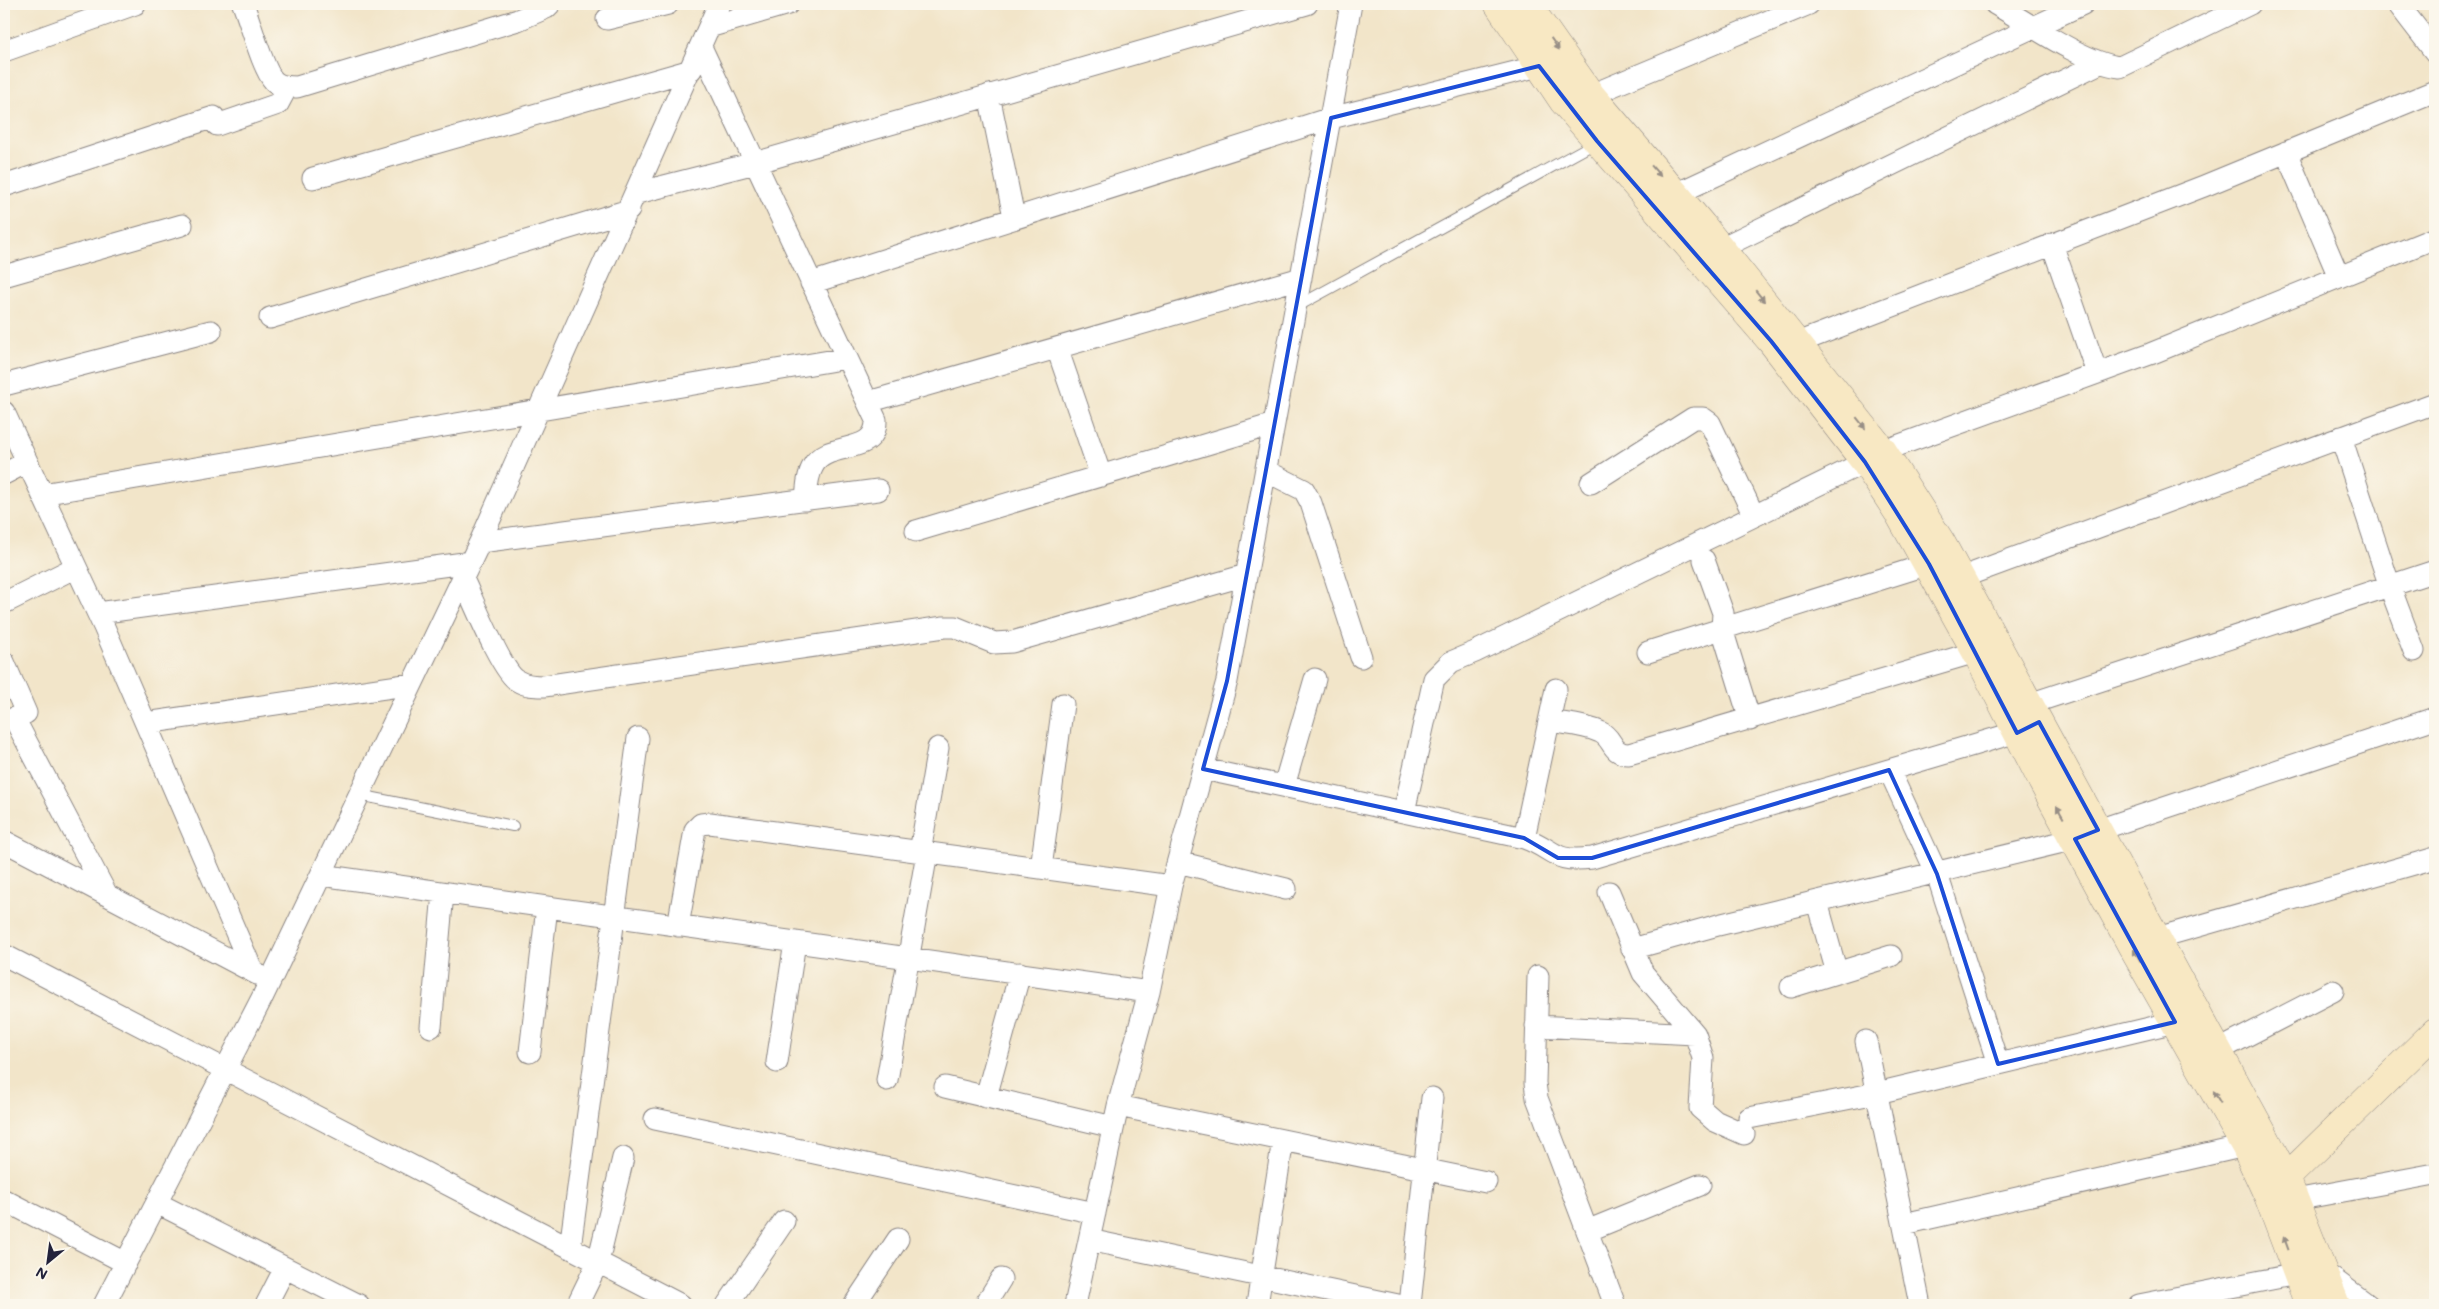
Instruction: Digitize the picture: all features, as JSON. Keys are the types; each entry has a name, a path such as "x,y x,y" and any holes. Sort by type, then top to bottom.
{"main road":[{"path":"1498,4 1563,101 1874,457 1941,542 2086,835 2174,1022 2246,1146 2282,1189"},
{"path":"1527,4 1591,95 1721,248 1797,343 1874,457 1976,652 2028,719"},
{"path":"2086,835 2157,938 2218,1050 2282,1189 2311,1273 2336,1305"},
{"path":"2282,1189 2435,1032"},
{"path":"2309,1305 2311,1273"}],"street":[{"path":"4,51 135,4"},
{"path":"244,4 268,72 275,82 287,88 296,87 518,20 546,8 550,4"},
{"path":"607,19 668,4"},
{"path":"104,1305 225,1070 262,976 321,875 467,571 719,4"},
{"path":"709,27 788,4"},
{"path":"270,318 755,163 1307,4"},
{"path":"1075,1305 1113,1127 1149,992 1171,886 1227,681 1351,4"},
{"path":"1591,95 1809,4"},
{"path":"1995,4 2100,63 2120,67 2132,63 2250,4"},
{"path":"1676,194 2036,28 2083,4"},
{"path":"2398,4 2435,52"},
{"path":"701,47 876,420 876,430 867,442 822,456 813,465 808,479 806,500"},
{"path":"1721,248 2100,63"},
{"path":"811,283 1014,217 1331,118 1539,66"},
{"path":"313,178 691,70"},
{"path":"4,186 215,121 278,104 287,88"},
{"path":"1797,343 2286,152 2435,91"},
{"path":"989,95 1014,217"},
{"path":"2286,152 2339,277"},
{"path":"4,276 182,225"},
{"path":"1404,812 1434,679 1451,662 1874,457 2150,354 2435,238"},
{"path":"2052,244 2097,373"},
{"path":"868,402 1301,278"},
{"path":"4,385 211,331"},
{"path":"1057,348 1101,476"},
{"path":"42,494 847,358"},
{"path":"1960,578 2435,402"},
{"path":"4,412 98,613 146,723 262,976"},
{"path":"1591,483 1693,418 1703,418 1710,423 1754,516"},
{"path":"916,531 1274,424"},
{"path":"2341,437 2390,587 2414,651"},
{"path":"4,474 27,462"},
{"path":"1266,471 1304,490 1311,503 1361,657"},
{"path":"480,542 878,490"},
{"path":"1704,560 1723,613 1722,629 1750,720"},
{"path":"1648,652 1929,564"},
{"path":"4,602 76,567"},
{"path":"467,571 504,664 516,681 529,686 544,686 944,627 955,628 994,643 1012,642 1246,575"},
{"path":"98,613 467,571"},
{"path":"1203,769 1524,838 1558,858 1572,860 1592,858 1889,770 2435,571"},
{"path":"1549,721 1601,732 1621,754 1629,754 1750,720 1976,652"},
{"path":"4,662 20,716 107,895"},
{"path":"1284,786 1315,679"},
{"path":"146,723 412,684"},
{"path":"1524,838 1556,689"},
{"path":"1041,868 1062,704"},
{"path":"1632,949 1718,925 1937,874 2086,835 2435,718"},
{"path":"570,1248 638,738"},
{"path":"887,1080 910,958 938,748"},
{"path":"1889,770 1937,874 1998,1064"},
{"path":"678,926 695,830 701,824 1171,886"},
{"path":"4,842 262,976"},
{"path":"2157,938 2435,858"},
{"path":"1178,862 1286,888"},
{"path":"321,875 1149,992"},
{"path":"432,1027 443,892"},
{"path":"1609,892 1643,973 1694,1034 1702,1058 1700,1108 1715,1121 1747,1126 2174,1022"},
{"path":"1817,902 1837,973"},
{"path":"530,1052 548,907"},
{"path":"777,1062 796,942"},
{"path":"4,955 682,1305"},
{"path":"1791,987 1891,956"},
{"path":"986,1097 1020,973"},
{"path":"1538,976 1535,1083 1537,1098 1615,1305"},
{"path":"2218,1050 2334,991"},
{"path":"1536,1026 1694,1034"},
{"path":"1866,1041 1920,1305"},
{"path":"945,1087 1113,1127"},
{"path":"1410,1305 1432,1098"},
{"path":"1118,1106 1486,1182"},
{"path":"655,1119 1095,1213"},
{"path":"1257,1305 1283,1140"},
{"path":"1904,1224 2246,1146"},
{"path":"577,1305 598,1262 622,1158"},
{"path":"2282,1189 2435,1174"},
{"path":"1587,1231 1700,1184"},
{"path":"4,1200 126,1262"},
{"path":"157,1203 359,1305"},
{"path":"726,1305 784,1221"},
{"path":"854,1305 898,1239"},
{"path":"1089,1240 1398,1305"},
{"path":"266,1305 285,1268"},
{"path":"2138,1305 2311,1273 2368,1305"},
{"path":"985,1305 1002,1279"}],"lane":[{"path":"1296,308 1597,141"},
{"path":"359,795 513,826"}],"highlighted area":[{"path":"1539,66 1597,141 1771,341 1865,462 1929,564 2017,733 2039,722 2098,830 2075,839 2175,1022 1998,1064 1937,874 1889,770 1592,858 1558,858 1524,838 1203,769 1227,681 1331,118"}]}
